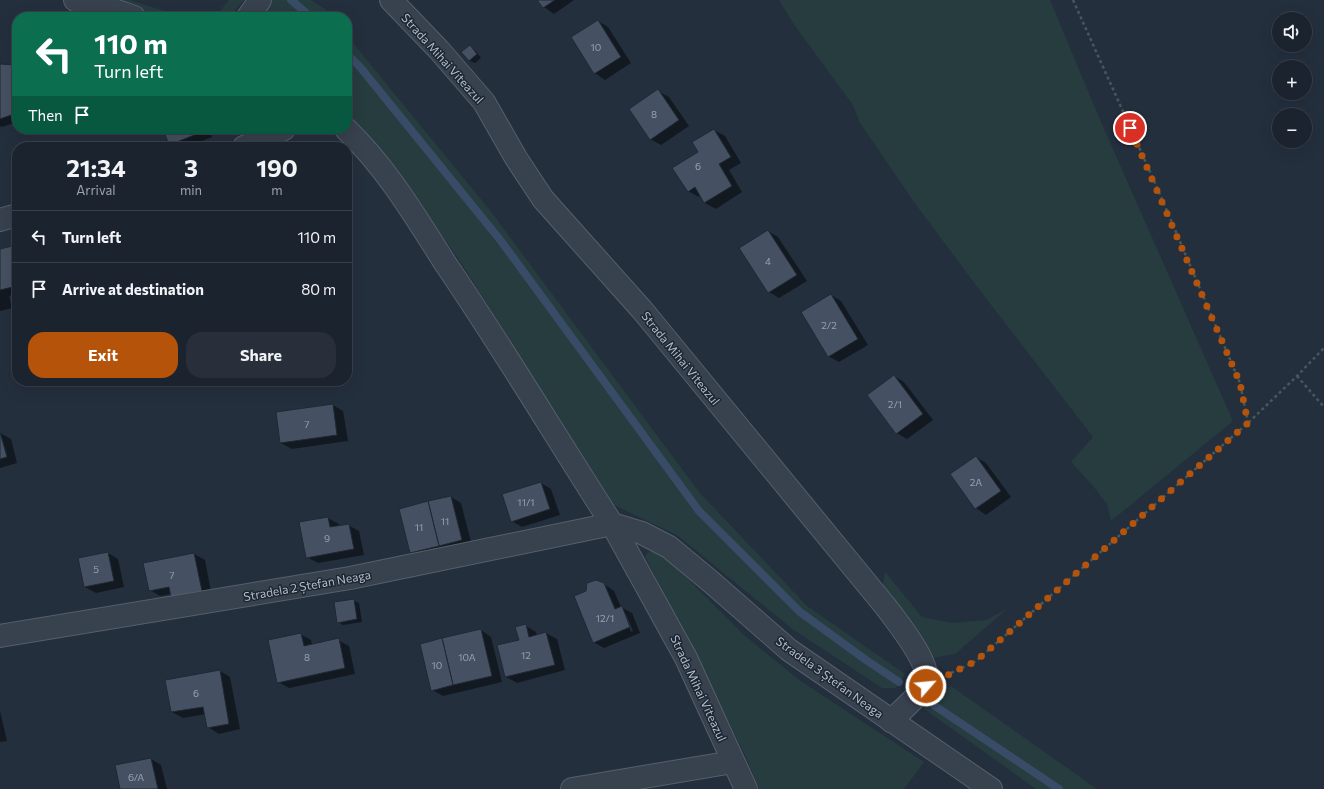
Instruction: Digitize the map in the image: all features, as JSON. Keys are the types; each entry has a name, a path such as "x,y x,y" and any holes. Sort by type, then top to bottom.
{"street":[{"path":"76,0 120,12"},
{"path":"252,12 260,0"},
{"name":"Strada Mihai Viteazul","path":"391,0 439,50 484,102 516,158 544,199 643,311 886,607 915,648 927,672 926,686"},
{"path":"256,142 274,134"},
{"name":"Strada Mihai Viteazul","path":"351,134 363,145 399,192 469,298 612,524 686,658 746,789"},
{"path":"0,220 12,216"},
{"name":"Stradela 2 Ștefan Neaga","path":"0,636 350,578 612,524"},
{"name":"Stradela 3 Ștefan Neaga","path":"612,524 642,533 669,547 790,650 991,789"},
{"path":"892,721 926,686"},
{"path":"572,789 733,762"}],"path":[{"path":"1073,0 1156,186 1240,383 1248,423"},
{"path":"926,686 976,661 1248,423 1324,348"},
{"path":"1297,376 1324,407"}],"green space":[{"path":"105,0 130,0 167,12 142,12"},
{"path":"229,0 244,0 233,12 219,12"},
{"path":"272,0 311,0 328,12 266,12"},
{"path":"779,0 1050,0 1098,115 1233,421 1111,521 1107,504 1071,462 1093,437 914,202 860,123 853,105 795,26"},
{"path":"352,42 489,209 699,492 807,606 905,674 896,688 882,688 791,628 677,535 614,505 458,258 369,135 352,120"},
{"path":"650,551 663,554 744,635 799,680 924,762 904,789 759,789 745,755 645,556"},
{"path":"885,572 922,617 952,623 986,620 1007,609 955,654 933,658 922,647 883,584"},
{"path":"951,686 1097,789 1036,789 923,708"}],"building":[{"path":"537,0 555,0 543,8"},
{"path":"598,20 621,57 594,74 571,37"},
{"path":"470,45 477,54 469,61 461,52"},
{"path":"0,64 12,65 12,115 0,119"},
{"path":"658,89 679,120 650,140 629,109"},
{"path":"714,129 731,157 719,164 732,186 704,203 695,187 688,192 672,168 698,152 692,142"},
{"path":"165,134 197,134 177,142 168,142"},
{"path":"768,230 797,275 768,293 739,248"},
{"path":"12,246 12,287 0,290 0,249"},
{"path":"831,294 858,339 828,357 801,312"},
{"path":"894,375 923,414 896,434 867,395"},
{"path":"333,404 337,435 280,443 276,412"},
{"path":"0,432 7,457 0,459"},
{"path":"976,456 1001,491 975,509 950,474"},
{"path":"541,482 550,509 511,522 502,494"},
{"path":"451,496 462,540 439,546 428,501"},
{"path":"428,501 439,546 410,553 399,509"},
{"path":"328,517 330,527 349,524 354,549 306,558 299,522"},
{"path":"108,552 114,581 84,587 78,558"},
{"path":"194,553 202,591 171,597 169,587 149,591 143,563"},
{"path":"596,580 604,583 615,609 622,606 630,627 593,643 574,596 586,591 587,583"},
{"path":"354,599 357,619 337,623 334,602"},
{"path":"526,624 529,637 546,632 555,665 505,677 497,645 519,640 515,627"},
{"path":"481,629 492,676 453,685 442,638"},
{"path":"301,633 304,646 339,638 345,668 277,683 268,640"},
{"path":"442,638 453,685 431,691 420,644"},
{"path":"220,670 229,724 207,728 203,707 171,712 165,680"},
{"path":"151,758 158,789 120,789 115,765"}],"waterway":[{"path":"291,0 305,12"},
{"path":"352,59 501,241 699,511 800,612 899,682"},
{"path":"935,706 1059,789"}],"route":[{"path":"926,686 976,661 1248,423 1240,383 1130,128"}]}
